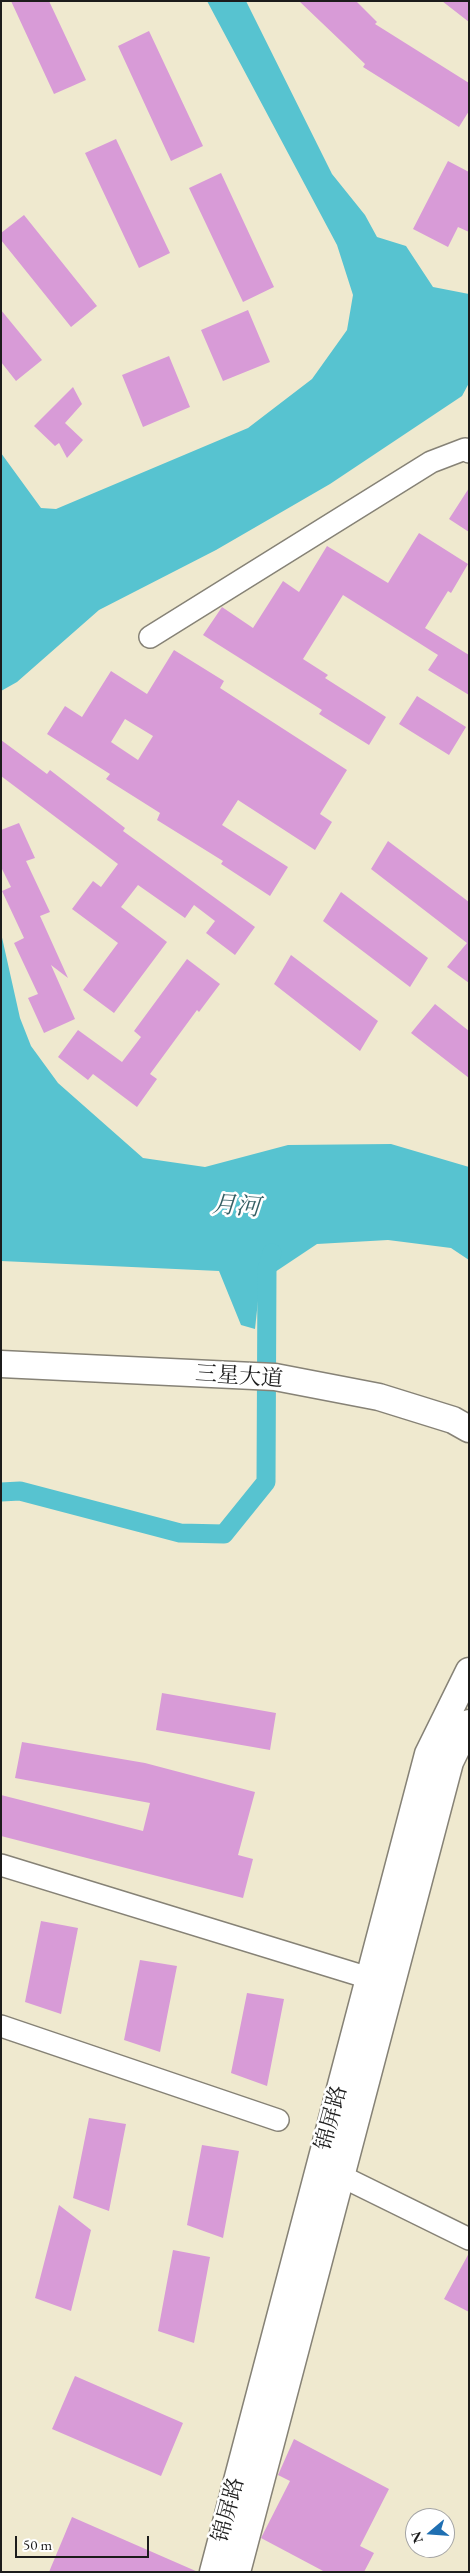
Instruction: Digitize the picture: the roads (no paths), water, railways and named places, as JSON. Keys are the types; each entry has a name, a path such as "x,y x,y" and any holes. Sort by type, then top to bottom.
{"street":[{"path":"150,637 431,462 465,449 469,452"},
{"name":"三星大道","path":"1,1346 383,1380 469,1407"},
{"name":"三星大道","path":"1,1364 269,1369 453,1420 469,1429"},
{"name":"锦屏路","path":"213,2572 428,1754 469,1671"},
{"name":"锦屏路","path":"237,2572 450,1762 469,1723"},
{"path":"1,1865 369,1978"},
{"path":"1,2026 278,2120"},
{"path":"341,2176 469,2238"}],"water":[{"path":"207,1 246,1 332,174 365,215 377,237 406,246 433,287 469,294 469,383 462,396 330,484 216,550 99,610 17,682 1,691 1,453 41,508 56,509 248,428 312,379 347,330 353,295 337,245"},
{"name":"月河","path":"1,933 20,1018 31,1046 58,1083 143,1158 205,1167 288,1145 391,1144 469,1167 469,1260 451,1248 388,1240 317,1244 260,1282 255,1329 241,1325 219,1271 1,1261"}],"waterway":[{"path":"1,1492 20,1491 180,1533 224,1534 266,1482 267,1269 272,1253"}]}
